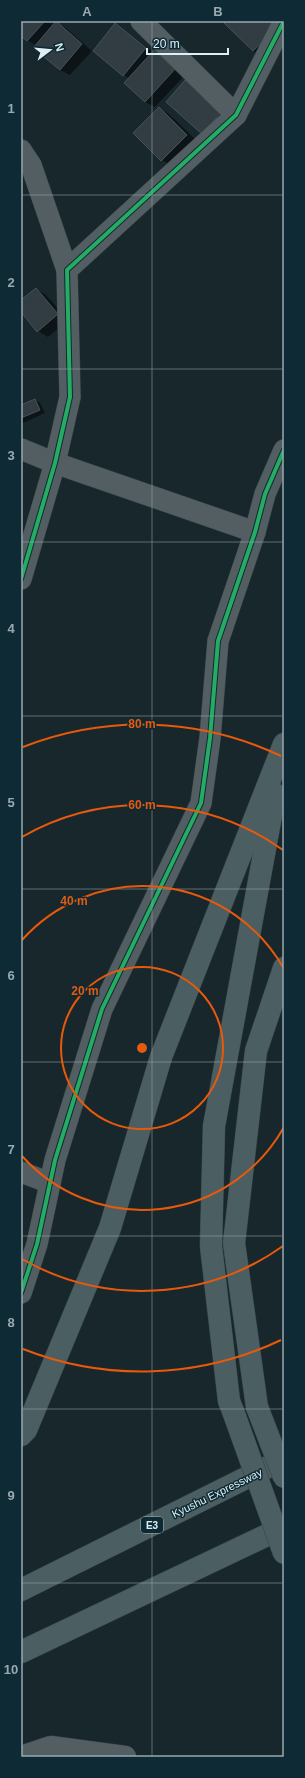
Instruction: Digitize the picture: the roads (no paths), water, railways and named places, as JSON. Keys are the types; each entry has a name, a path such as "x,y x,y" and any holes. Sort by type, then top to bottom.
{"highway":[{"path":"284,744 214,1126 211,1246 229,1401 284,1553"},
{"path":"21,1435 26,1430 110,1228 161,1057 284,744"},
{"path":"284,968 256,1051 234,1243 257,1407 284,1477"},
{"name":"Kyushu Expressway","path":"21,1590 284,1460"},
{"path":"21,1652 284,1527"}],"street":[{"path":"141,21 236,115"},
{"path":"67,270 236,115 284,21"},
{"path":"21,150 31,165 67,270 70,397 55,463 21,579"},
{"path":"21,449 55,463 255,532"},
{"path":"21,1294 37,1244 55,1160 102,1009 201,803 210,738 218,642 255,532 265,494 284,450"},
{"path":"21,1172 50,1183"},
{"path":"21,1756 51,1747 126,1757"}]}
